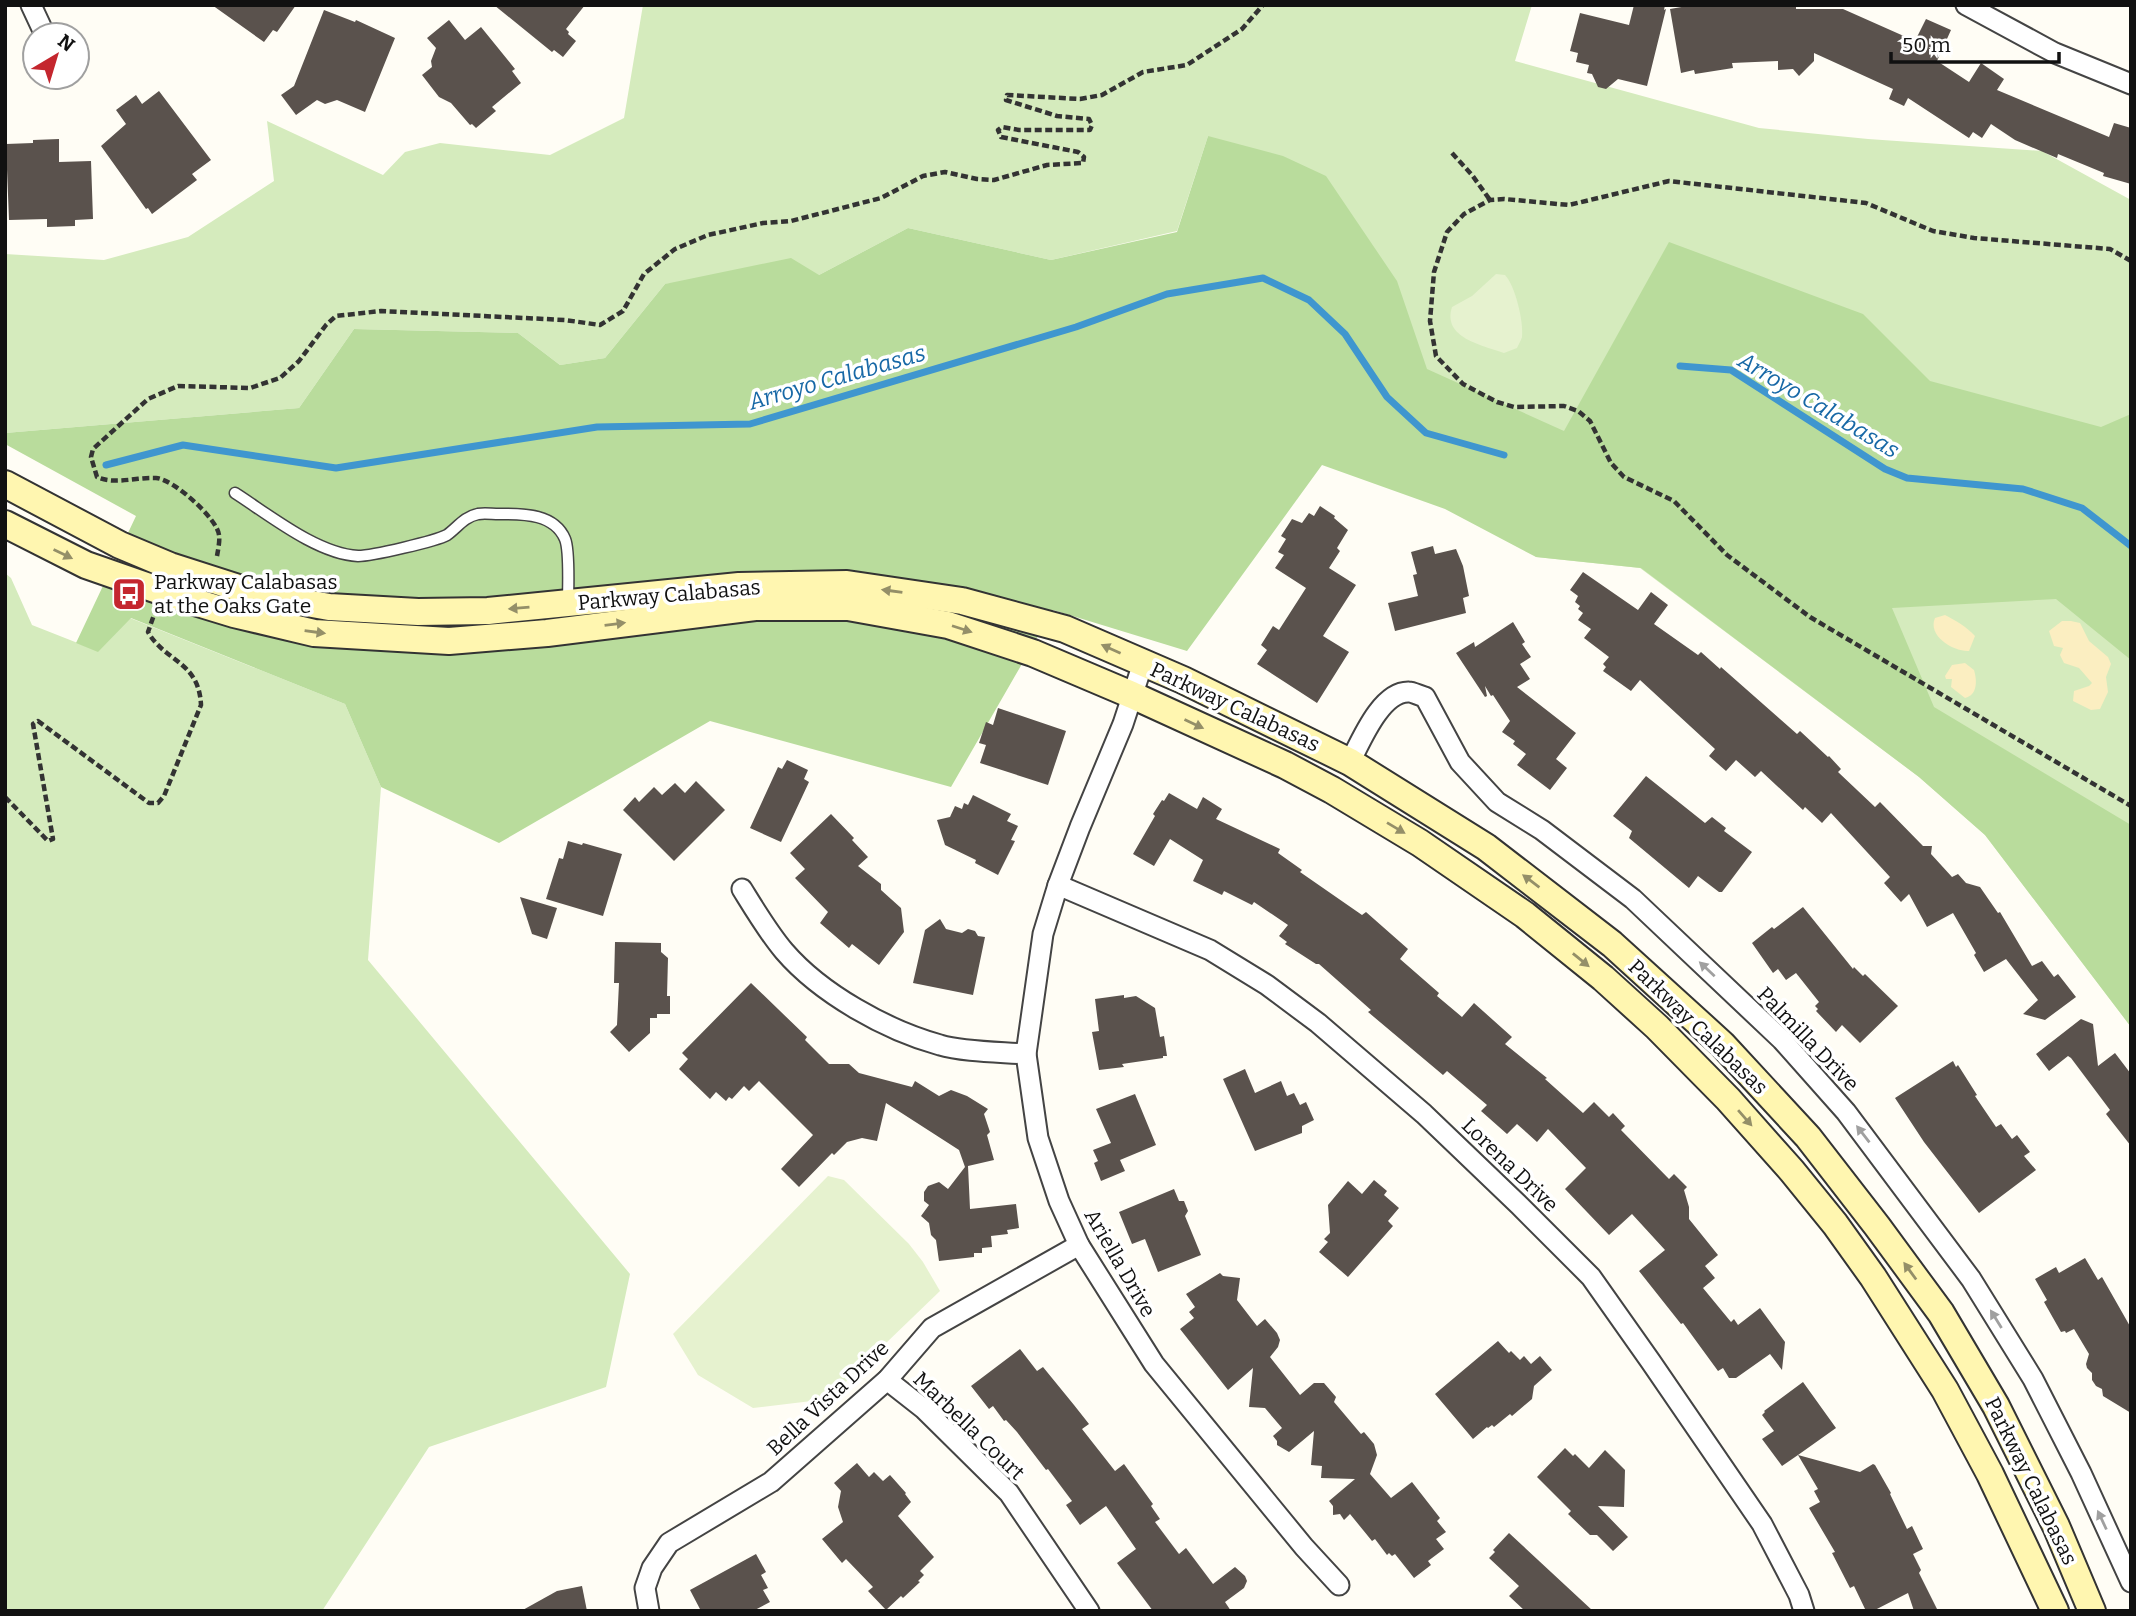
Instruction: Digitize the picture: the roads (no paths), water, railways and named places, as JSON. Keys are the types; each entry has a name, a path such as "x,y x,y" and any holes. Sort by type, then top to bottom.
{"street":[{"path":"31,5 38,21"},
{"path":"1966,5 2055,53 2131,84"},
{"name":"Parkway Calabasas","path":"5,484 120,545 170,566 257,594 328,607 488,611 739,586 846,584 962,601 1065,629 1143,663 1350,762 1486,847 1612,944 1722,1044 1808,1137 1941,1313 2002,1418 2056,1526 2092,1611"},
{"path":"12,528 37,501"},
{"name":"Parkway Calabasas","path":"12,528 86,565 175,596 234,614 314,633 449,641 547,633 755,607 848,607 948,625 1033,653 1132,695 1332,790 1420,843 1525,915 1603,978 1684,1054 1765,1140 1873,1277 1945,1390 1990,1474 2055,1611"},
{"path":"109,573 108,562 120,545"},
{"name":"Ariella Drive","path":"1143,663 1116,741 1058,885 1043,934 1026,1054 1038,1138 1059,1201 1079,1245 1154,1364 1304,1547 1339,1585"},
{"name":"Palmilla Drive","path":"1350,762 1373,719 1385,703 1394,696 1408,692 1425,697 1460,762 1497,802 1542,830 1633,899 1782,1040 1846,1112 1971,1279 2033,1379 2081,1473 2131,1581"},
{"path":"1332,790 1350,762"},
{"name":"Lorena Drive","path":"1058,885 1210,950 1267,985 1318,1023 1424,1114 1519,1205 1591,1277 1651,1362 1762,1524 1799,1595 1804,1611"},
{"path":"742,889 786,953 850,1006 889,1026 942,1046 1026,1054"},
{"name":"Bella Vista Drive","path":"649,1611 645,1588 652,1568 669,1543 771,1482 887,1380 932,1328 1079,1245"},
{"name":"Marbella Court","path":"887,1380 924,1409 1009,1493 1088,1611"}],"lane":[{"path":"235,493 309,540 336,551 359,556 409,547 446,536 466,518 479,514 527,514 544,518 560,531 566,542 568,604"}],"waterway":[{"name":"Arroyo Calabasas","path":"106,465 183,445 336,468 597,427 750,424 1076,327 1167,294 1263,278 1309,300 1345,334 1387,397 1426,433 1504,455"},
{"name":"Arroyo Calabasas","path":"1680,366 1731,370 1885,469 1907,478 2023,489 2082,508 2131,546"}],"place":[{"name":"Parkway Calabasas at the Oaks Gate","path":"129,594"}]}
